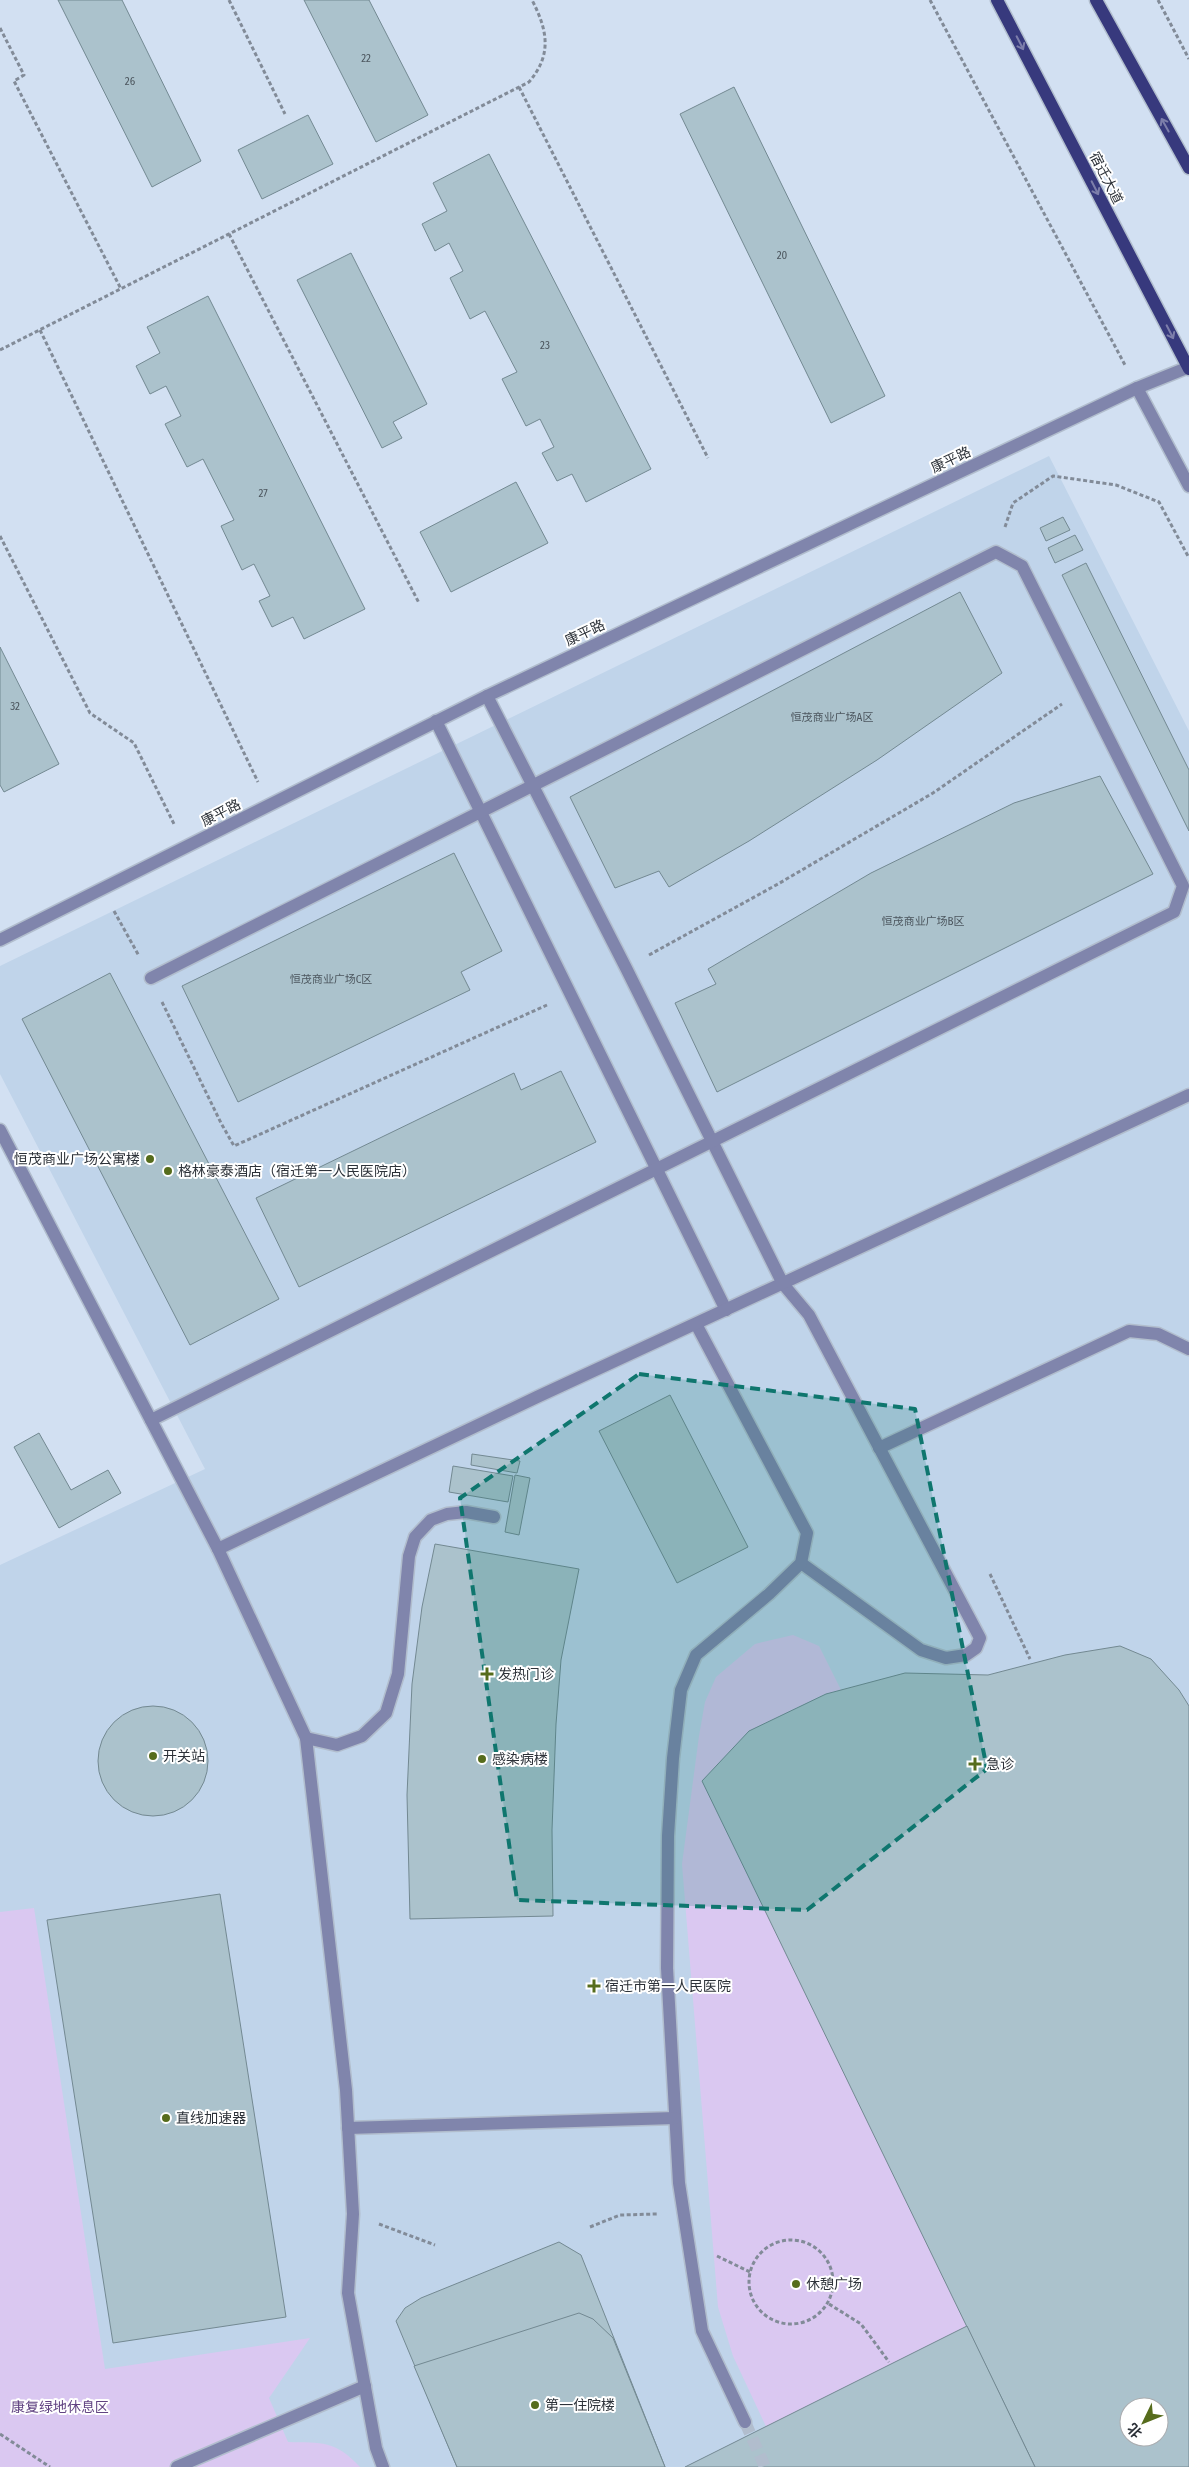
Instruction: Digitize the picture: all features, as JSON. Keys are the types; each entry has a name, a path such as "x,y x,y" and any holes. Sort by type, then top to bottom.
{"main road":[{"name":"宿迁大道","path":"997,0 1189,368"},
{"path":"1096,0 1189,168"}],"street":[{"name":"康平路","path":"0,940 487,696 1137,388 1189,368"},
{"path":"1137,388 1189,486"},
{"path":"151,978 996,552 1022,566 1183,886 1174,912 151,1420"},
{"path":"487,696 626,968 783,1284 809,1315 980,1638 976,1648 966,1655 946,1658 921,1650 800,1563"},
{"path":"436,721 726,1310"},
{"path":"218,1549 1189,1095"},
{"path":"0,1130 218,1549 306,1738 346,2090 353,2214 348,2293 376,2448 383,2467"},
{"path":"696,1324 807,1533 800,1563 769,1594 696,1656 681,1690 672,1758 668,1836 667,1968 675,2118 683,2212 702,2331 745,2422"},
{"path":"879,1448 1129,1331 1158,1334 1189,1349"},
{"path":"306,1738 336,1744 362,1736 386,1713 398,1674 409,1556 416,1537 431,1520 447,1514 466,1512 494,1517"},
{"path":"348,2128 675,2118"},
{"path":"177,2467 364,2386"}],"path":[{"path":"229,0 285,114"},
{"path":"0,350 529,82 540,70 546,53 545,35 532,0"},
{"path":"930,0 1137,388"},
{"path":"1158,0 1189,59"},
{"path":"0,28 24,75 14,81 121,289"},
{"path":"519,87 708,458"},
{"path":"229,234 419,603"},
{"path":"40,330 269,805"},
{"path":"996,552 1013,503 1053,476 1116,484 1159,502 1189,558"},
{"path":"0,536 90,713 134,743 185,847"},
{"path":"990,1574 1030,1659"},
{"path":"590,2226 620,2215 683,2212"},
{"path":"353,2214 435,2245"},
{"path":"784,2240 797,2240 810,2244 822,2252 830,2264 833,2277 833,2291 828,2304 819,2315 807,2322 786,2324 766,2317 756,2306 750,2294 748,2280 752,2266 759,2254 770,2245 784,2240"},
{"path":"828,2304 861,2324 890,2362"},
{"path":"0,2434 50,2467"}],"highlighted area":[{"path":"639,1374 915,1409 987,1769 807,1910 517,1900 460,1498"}],"shaded area":[{"name":"宿迁市第一人民医院","path":"1049,456 1189,731 1189,2467 0,2467 0,1565 205,1469 0,1074 0,966"}],"green space":[{"path":"793,1635 819,1646 841,1690 825,1694 749,1731 702,1781 1036,2467 785,2467 733,2356 718,2307 682,1864 705,1702 716,1677 755,1644"},
{"name":"康复绿地休息区","path":"34,1908 105,2369 310,2338 269,2398 288,2442 319,2443 335,2447 360,2467 0,2467 0,1912"}],"building":[{"path":"58,0 122,0 201,161 152,187"},
{"path":"304,0 369,0 428,115 376,142"},
{"path":"734,87 885,396 831,423 680,114"},
{"path":"308,115 333,164 262,199 238,150"},
{"path":"489,154 651,469 586,502 572,474 557,481 542,453 554,447 540,419 526,426 502,379 517,372 485,311 470,319 450,278 463,271 449,243 435,251 422,224 447,211 433,183"},
{"path":"351,253 427,404 393,422 402,438 382,448 297,280"},
{"path":"208,296 365,609 304,639 293,617 272,627 259,601 270,596 254,564 242,570 221,526 234,520 203,459 187,467 165,424 181,416 166,386 150,394 136,366 160,353 147,327"},
{"path":"516,482 548,543 451,592 420,532"},
{"path":"1063,517 1070,530 1046,541 1040,528"},
{"path":"1075,535 1083,550 1055,563 1048,548"},
{"path":"1086,563 1189,770 1189,831 1062,575"},
{"path":"960,592 1002,673 877,760 749,841 669,887 659,871 615,888 570,797"},
{"path":"0,647 59,764 4,792 0,785"},
{"path":"1100,776 1153,874 717,1092 675,1003 716,984 708,969 871,873 1014,803"},
{"path":"454,853 502,951 461,972 470,990 238,1102 182,986"},
{"name":"恒茂商业广场公寓楼","path":"110,973 279,1299 190,1345 22,1019"},
{"path":"561,1071 596,1142 299,1287 256,1198 514,1073 521,1090"},
{"path":"670,1395 748,1547 677,1583 599,1431"},
{"path":"39,1433 71,1490 108,1470 121,1493 59,1528 14,1447"},
{"path":"472,1454 520,1461 517,1473 471,1465"},
{"path":"453,1466 513,1476 508,1502 449,1492"},
{"path":"515,1475 530,1478 519,1535 505,1532"},
{"name":"感染病楼","path":"435,1544 579,1569 561,1660 556,1724 552,1830 553,1916 410,1919 407,1795 412,1684 422,1607"},
{"path":"1120,1646 1151,1659 1179,1690 1189,1706 1189,2467 1035,2467 702,1781 749,1731 826,1694 905,1673 988,1675 1065,1655"},
{"name":"开关站","path":"153,1706 174,1710 192,1722 204,1740 208,1761 204,1782 192,1800 174,1812 153,1816 132,1812 114,1800 102,1782 98,1761 102,1740 114,1722 132,1710"},
{"name":"直线加速器","path":"220,1894 286,2317 113,2343 47,1920"},
{"name":"第一住院楼","path":"559,2242 581,2255 665,2467 457,2467 396,2321 405,2308 421,2298"},
{"name":"第一住院楼","path":"579,2313 593,2319 613,2338 665,2467 457,2467 414,2366"},
{"path":"967,2326 1035,2467 685,2467"}],"tunnel":[{"path":"745,2422 765,2467"}],"place":[{"name":"恒茂商业广场公寓楼","path":"150,1159"},
{"name":"格林豪泰酒店（宿迁第一人民医院店）","path":"168,1171"},
{"name":"发热门诊","path":"487,1674"},
{"name":"开关站","path":"153,1756"},
{"name":"感染病楼","path":"482,1759"},
{"name":"急诊","path":"975,1764"},
{"name":"宿迁市第一人民医院","path":"594,1986"},
{"name":"直线加速器","path":"166,2118"},
{"name":"休憩广场","path":"796,2284"},
{"name":"第一住院楼","path":"535,2405"}]}
